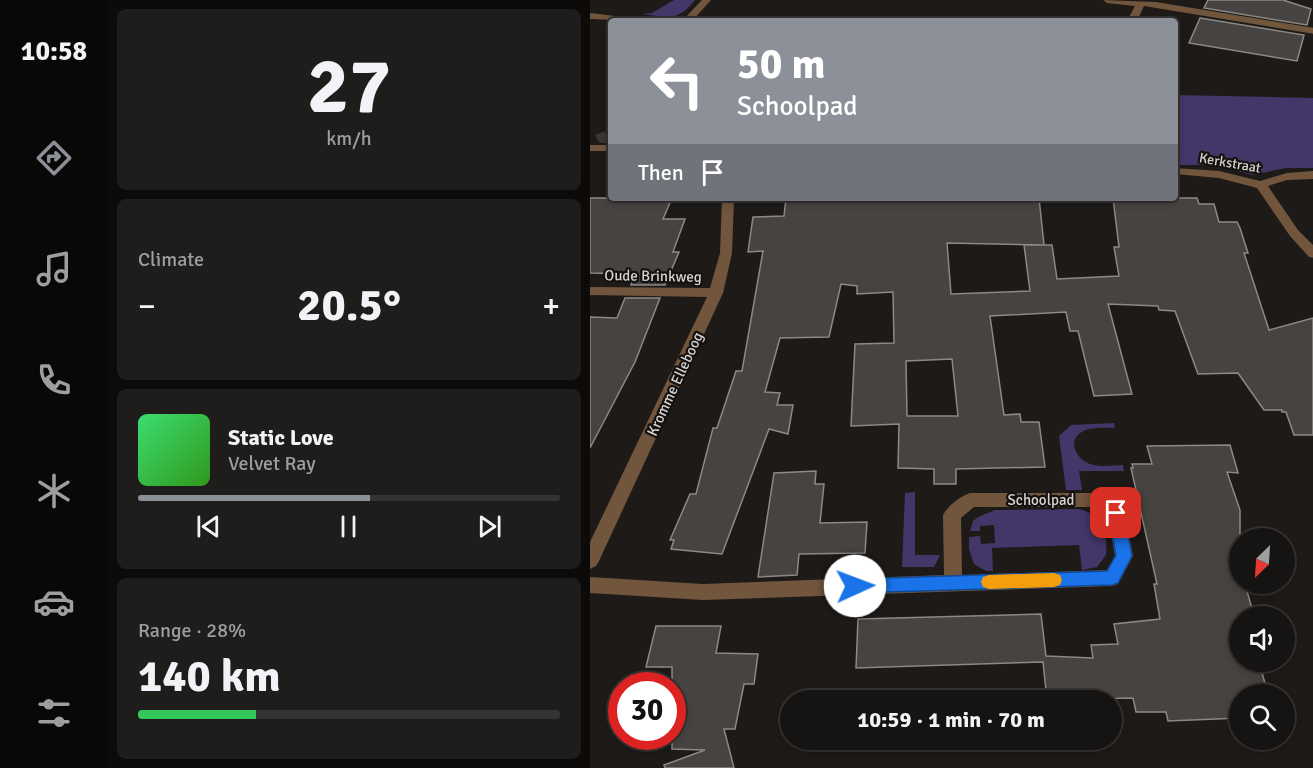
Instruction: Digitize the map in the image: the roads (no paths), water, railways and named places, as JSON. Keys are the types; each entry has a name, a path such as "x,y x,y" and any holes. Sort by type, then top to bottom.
{"street":[{"path":"690,18 707,0"},
{"path":"1107,0 1158,3 1170,11 1313,32"},
{"path":"1134,18 1141,3"},
{"path":"590,16 608,18"},
{"path":"590,148 608,148"},
{"name":"Kerkstraat","path":"1178,171 1208,171 1261,185 1296,174 1313,175"},
{"path":"1261,185 1294,232 1313,254"},
{"name":"Kromme Elleboog","path":"590,561 697,338 716,293 726,253 728,201"},
{"name":"Oude Brinkweg","path":"590,291 716,293"},
{"name":"Schoolpad","path":"590,585 703,592 1112,578 1124,556 1116,513 1099,500 970,500 952,515 953,583"}],"tunnel":[{"path":"600,133 602,138 608,138"}]}
